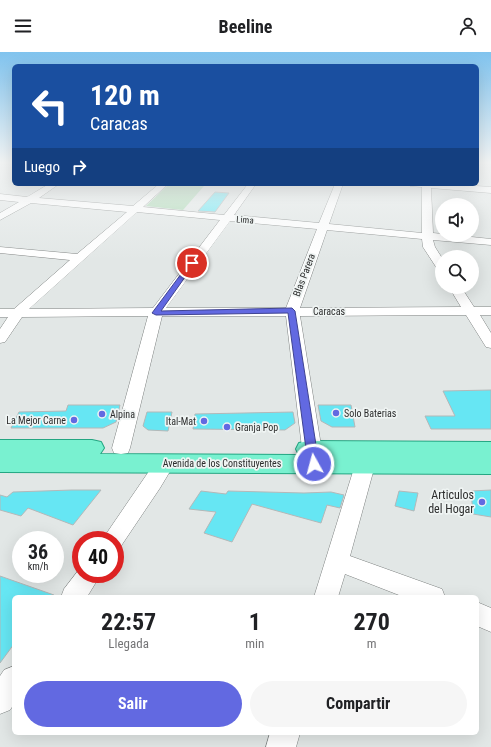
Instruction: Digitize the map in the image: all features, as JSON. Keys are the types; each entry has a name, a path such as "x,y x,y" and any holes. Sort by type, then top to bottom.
{"main road":[{"name":"Avenida de los Constituyentes","path":"0,448 121,448 365,457 491,465"},
{"name":"Avenida de los Constituyentes","path":"365,457 491,450"},
{"name":"Avenida de los Constituyentes","path":"0,463 165,463 313,456"}],"street":[{"path":"0,217 35,195"},
{"path":"0,339 16,313 151,195"},
{"path":"121,448 156,313 243,195"},
{"name":"Blas Parera","path":"313,456 292,311 334,195"},
{"path":"426,195 427,236 429,247 435,256"},
{"name":"Lima","path":"0,197 491,242"},
{"path":"0,250 79,258"},
{"path":"460,294 491,344"},
{"name":"Caracas","path":"0,313 491,311"},
{"path":"327,595 365,457"},
{"path":"119,531 165,463"},
{"path":"336,561 428,595"},
{"path":"74,595 83,583"},
{"path":"479,615 491,620"},
{"path":"0,700 12,683"},
{"path":"281,747 284,735"}],"green space":[{"path":"157,195 196,195 183,210 146,206"}],"building":[{"path":"212,195 227,195 215,212 198,211"},
{"path":"491,390 491,429 431,429 425,416 455,416 443,391"},
{"path":"68,405 120,405 116,422 103,428 11,428 19,412 66,411"},
{"name":"Solo Baterias","path":"318,405 351,405 355,427 332,427 321,421"},
{"path":"147,412 172,412 168,431 148,430 143,426"},
{"path":"293,412 295,423 285,430 193,429 195,414"},
{"path":"101,490 73,525 28,508 21,516 0,510 0,495 7,497 13,492"},
{"name":"Articulos del Hogar","path":"491,490 491,517 473,514 471,491"},
{"path":"201,491 226,494 228,491 304,493 331,492 344,495 340,508 327,505 321,523 252,504 232,542 204,533 216,512 189,509"},
{"path":"399,491 418,493 414,511 395,506"},
{"path":"0,576 12,580 12,583 20,583 54,595 12,595 12,647 0,663"}],"place":[{"name":"Solo Baterias","path":"336,413"},
{"name":"Alpina","path":"102,414"},
{"name":"La Mejor Carne","path":"74,420"},
{"name":"Ital-Mat","path":"204,421"},
{"name":"Granja Pop","path":"227,427"},
{"name":"Articulos del Hogar","path":"482,502"}],"route":[{"path":"192,263 156,313 292,311 314,464"}]}
